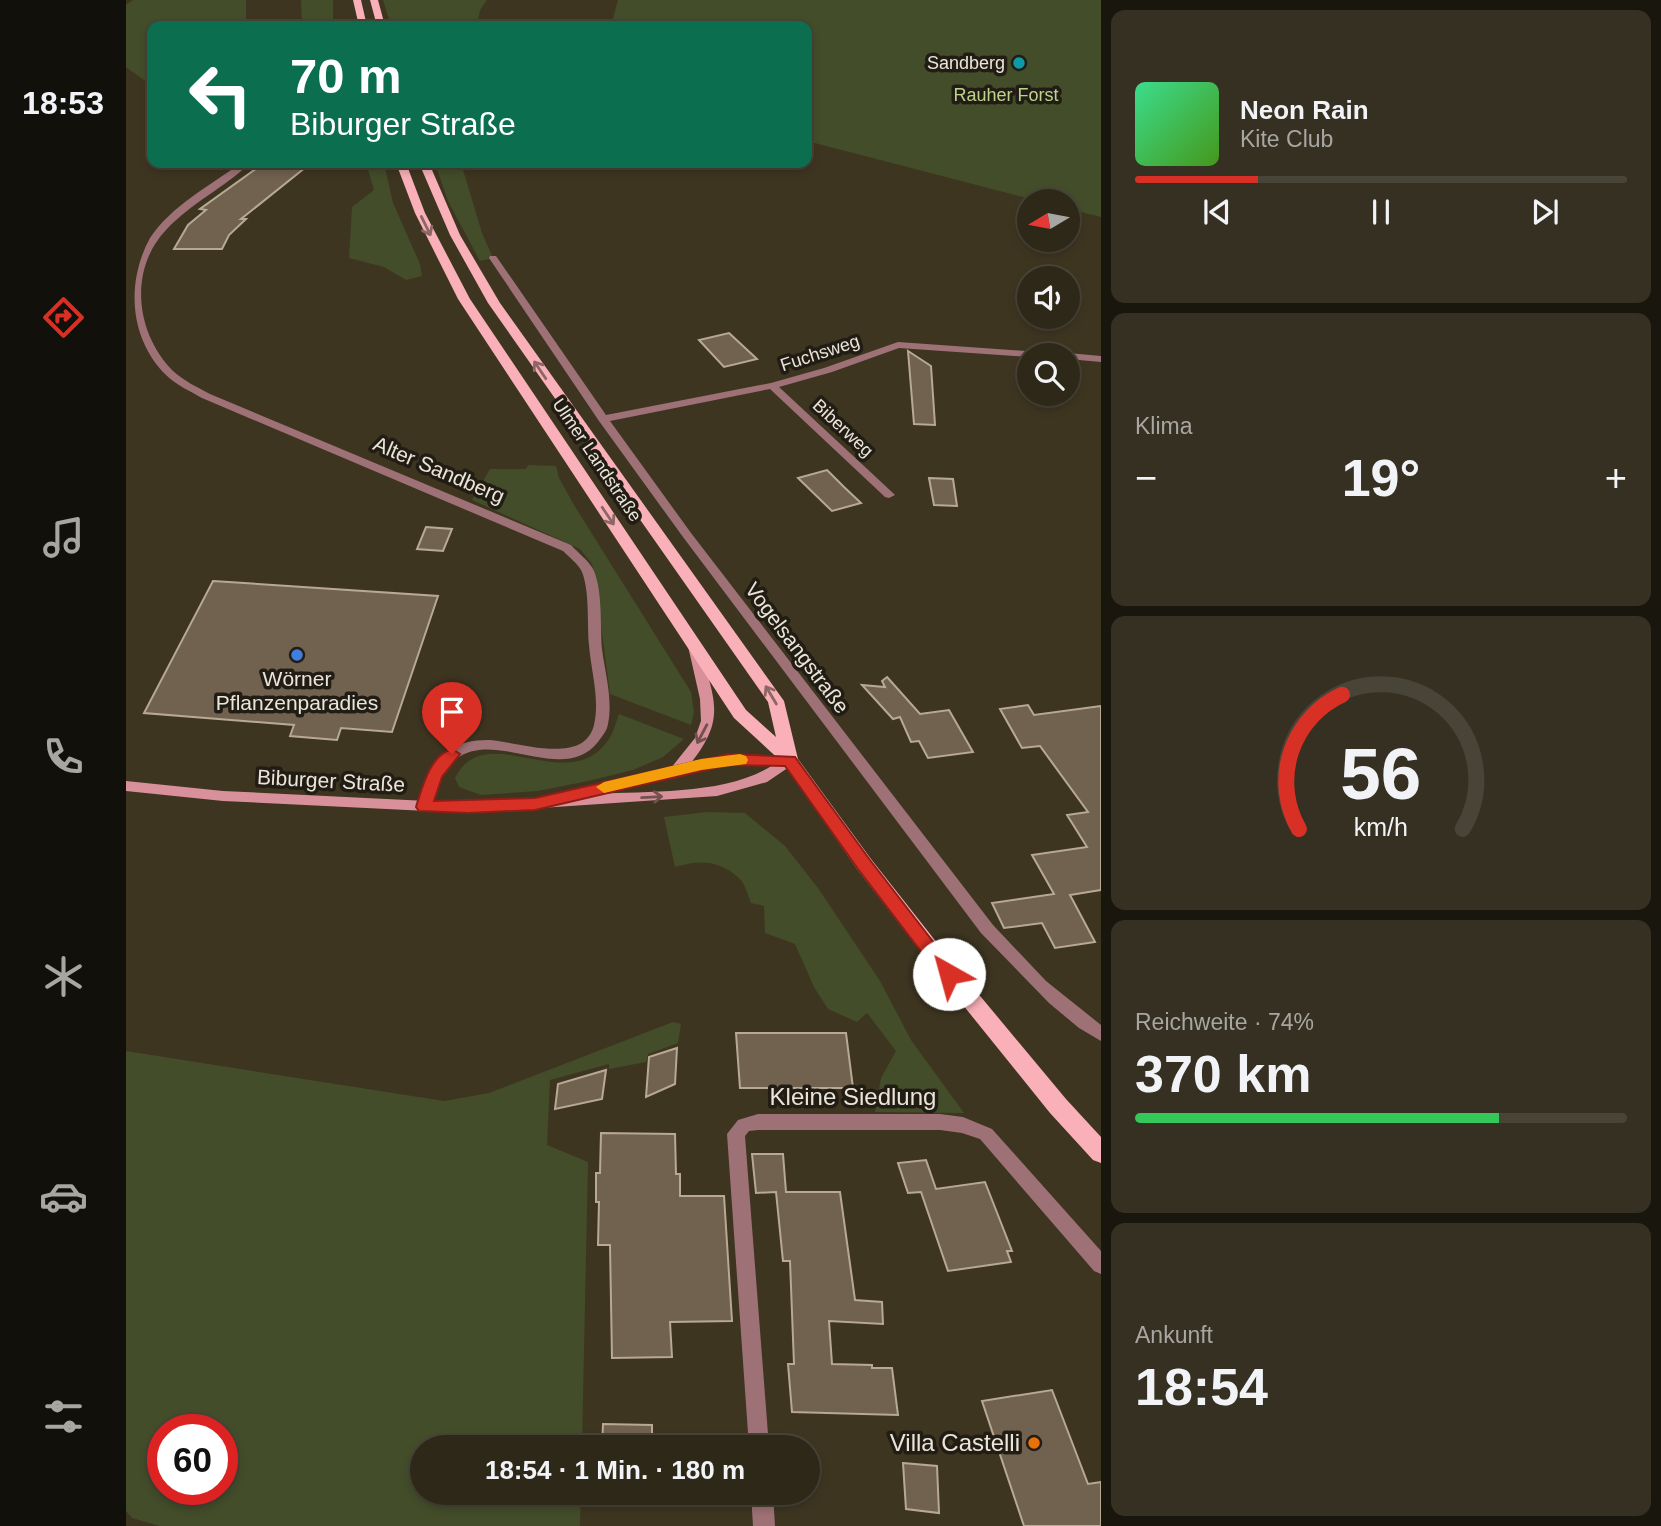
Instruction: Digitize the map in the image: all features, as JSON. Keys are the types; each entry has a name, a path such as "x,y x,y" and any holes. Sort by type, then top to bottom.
{"main road":[{"path":"357,0 362,21"},
{"path":"374,0 380,21"},
{"name":"Ulmer Landstraße","path":"403,168 420,213 464,299 742,716 790,760 864,864 949,974 1058,1106 1101,1153"},
{"name":"Ulmer Landstraße","path":"426,168 443,210 496,304 776,701 790,760"}],"street":[{"name":"Alter Sandberg","path":"239,168 198,198 154,238 134,271 129,302 141,337 171,374 205,396 402,476 568,548 588,571 602,703 599,731 584,748 569,754 547,754 494,744 472,746 452,754 435,776 424,807"},
{"name":"Vogelsangstraße","path":"493,258 603,419 783,664 987,929 1042,989 1073,1016 1101,1034"},
{"name":"Fuchsweg","path":"603,419 772,386 828,370 898,345 1017,353"},
{"path":"1080,357 1101,359"},
{"name":"Biberweg","path":"772,386 889,495"},
{"path":"677,770 708,726 709,714 694,644"},
{"name":"Biburger Straße","path":"535,804 728,760 790,760"},
{"name":"Biburger Straße","path":"126,786 223,796 468,808 717,792 762,779 790,760"},
{"name":"Kleine Siedlung","path":"758,1435 736,1134 744,1125 758,1122 940,1122 962,1125 986,1134 1101,1265"},
{"path":"763,1505 764,1526"}],"green space":[{"path":"133,0 246,0 246,21 147,21 147,82 126,67 126,5"},
{"path":"301,0 333,0 333,21 302,21"},
{"path":"383,0 487,0 480,10 478,21 389,21"},
{"name":"Rauher Forst","path":"618,0 1101,0 1101,217 1080,212 1080,189 1017,189 1017,196 812,142 812,21 612,21"},
{"path":"367,168 385,168 393,203 420,264 422,276 406,280 384,267 349,258 352,207 374,190"},
{"path":"437,168 462,168 482,233 493,258 480,261 448,201"},
{"path":"528,465 556,466 559,478 574,505 691,692 694,712 691,725 610,694 592,564 580,549 472,500 490,469 526,469"},
{"path":"619,714 684,739 663,757 633,770 538,791 481,795 459,787 455,778 469,761 487,754 507,754 551,762 572,762 592,756 609,739"},
{"path":"707,812 745,813 785,846 818,888 880,981 911,1040 964,1113 875,1112 881,1078 896,1051 867,1013 857,1022 828,1009 814,987 795,944 765,933 764,906 751,903 739,878 716,864 692,863 675,867 664,817"},
{"path":"673,1022 681,1024 678,1043 648,1054 646,1062 609,1069 609,1064 550,1080 547,1145 588,1162 582,1435 410,1435 410,1505 581,1505 580,1526 160,1526 132,1518 126,1511 126,1051 444,1101 489,1093"}],"building":[{"path":"257,168 305,168 241,219 246,219 229,235 222,249 174,249 188,225 206,210 200,209"},
{"path":"729,333 757,359 724,367 699,340"},
{"path":"908,351 931,366 935,425 914,424"},
{"path":"827,470 861,503 832,511 798,478"},
{"path":"929,478 953,479 957,506 934,505"},
{"path":"426,527 452,529 443,551 417,549"},
{"name":"Wörner Pflanzenparadies","path":"213,581 438,596 392,732 341,728 337,740 290,736 294,725 144,713"},
{"path":"887,677 920,714 949,710 973,752 928,758 919,741 911,742 900,717 893,719 862,685 885,687 882,681"},
{"path":"1028,705 1034,715 1101,706 1101,890 1070,895 1095,942 1055,948 1042,923 1004,928 992,903 1054,894 1032,855 1087,847 1067,815 1088,812 1040,746 1022,748 1000,709"},
{"path":"736,1033 846,1033 853,1088 740,1088"},
{"path":"677,1048 675,1084 646,1097 649,1057"},
{"path":"606,1070 602,1099 555,1109 558,1084"},
{"path":"601,1133 675,1134 676,1174 680,1174 680,1196 724,1196 732,1321 670,1322 672,1357 612,1358 610,1245 598,1245 599,1202 596,1202 596,1173 600,1173"},
{"path":"752,1154 783,1154 786,1192 840,1192 855,1300 882,1302 883,1324 829,1321 832,1364 892,1368 898,1415 792,1412 788,1364 794,1364 790,1261 783,1261 776,1192 756,1193"},
{"path":"926,1160 936,1189 985,1182 1012,1251 1007,1251 1011,1262 948,1271 921,1192 908,1193 898,1163"},
{"name":"Villa Castelli","path":"1052,1390 1088,1484 1101,1482 1101,1526 1024,1526 982,1401"},
{"path":"603,1424 652,1425 652,1435 603,1435"},
{"path":"903,1463 937,1466 939,1513 906,1509"}],"slow traffic":[{"path":"604,787 701,765 740,760"}],"place":[{"name":"Sandberg","path":"1019,63"},
{"name":"Wörner Pflanzenparadies","path":"297,655"},
{"name":"Villa Castelli","path":"1034,1443"}],"route":[{"path":"452,754 435,776 424,807 468,808 535,804 728,760 790,760 864,864 949,974"}]}
